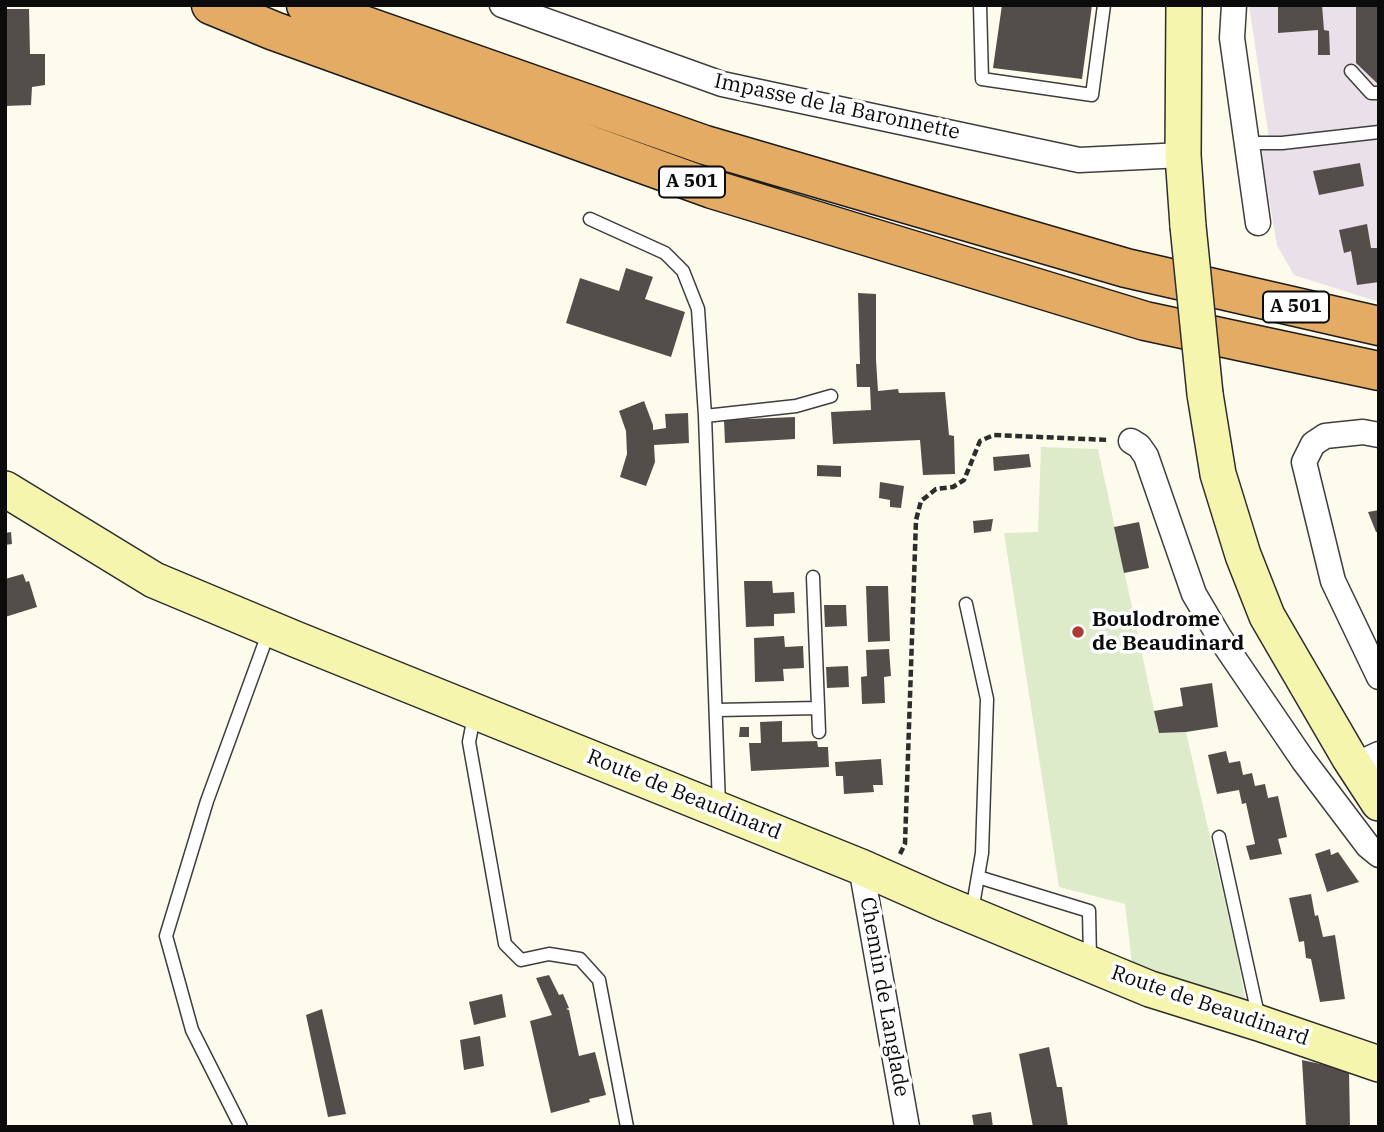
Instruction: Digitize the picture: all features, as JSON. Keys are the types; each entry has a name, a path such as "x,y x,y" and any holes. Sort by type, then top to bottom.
{"highway":[{"name":"A 501","path":"211,5 287,36 712,189 1145,321 1379,371"},
{"name":"A 501","path":"306,5 705,145 1126,268 1379,326"}],"street":[{"name":"Impasse de la Baronnette","path":"502,5 722,83 1079,160 1183,155"},
{"path":"1184,5 1183,155 1188,226 1205,394 1218,474 1242,555 1267,616 1288,654 1367,760 1379,803"},
{"path":"1234,5 1232,38 1258,223"},
{"path":"1379,435 1363,432 1325,436 1313,443 1304,462 1333,581 1379,677"},
{"path":"1131,441 1139,446 1146,456 1194,594 1220,638 1303,760 1368,846 1379,855"},
{"name":"Route de Beaudinard","path":"5,489 154,580 861,867 1150,989 1379,1064"},
{"name":"Chemin de Langlade","path":"861,867 907,1127"}],"lane":[{"path":"980,5 982,79 1092,95 1104,5"},
{"path":"1351,71 1371,93 1379,93"},
{"path":"1247,142 1282,143 1379,132"},
{"path":"590,219 665,253 683,271 698,309 705,416 719,810"},
{"path":"705,416 796,406 831,396"},
{"path":"813,577 819,732"},
{"path":"966,604 987,699 982,853 971,915"},
{"path":"241,1127 192,1030 166,936 207,802 271,627"},
{"path":"717,710 818,708"},
{"path":"475,711 469,742 505,944 522,961 549,954 580,959 599,980 627,1127"},
{"path":"1219,837 1259,1023"},
{"path":"978,877 1089,911 1090,964"}],"shaded area":[{"path":"1249,5 1379,5 1379,302 1294,275 1277,245 1260,147 1270,145"}],"green space":[{"name":"Boulodrome de Beaudinard","path":"1041,447 1098,449 1159,733 1186,732 1237,954 1246,1005 1132,963 1125,904 1059,887 1004,533 1038,532"}],"building":[{"path":"1002,5 1092,5 1082,79 993,68"},
{"path":"1278,5 1322,5 1324,30 1329,31 1330,55 1318,55 1318,30 1278,33"},
{"path":"1356,5 1379,5 1379,85 1356,63"},
{"path":"5,9 29,9 30,54 45,54 45,85 32,87 31,105 5,106"},
{"path":"1360,163 1364,186 1319,195 1313,171"},
{"path":"1367,224 1371,248 1377,248 1379,282 1357,285 1351,251 1344,253 1339,230"},
{"path":"626,268 653,277 645,299 685,312 671,357 566,323 580,278 619,291"},
{"path":"858,293 876,294 878,391 898,389 899,393 945,392 949,435 954,436 955,474 923,475 920,440 833,444 831,412 871,410 870,387 857,387 856,364 860,364"},
{"path":"644,401 653,430 666,428 665,414 688,413 689,443 654,445 655,462 646,486 620,477 627,454 626,431 619,411"},
{"path":"795,417 795,439 725,443 724,420"},
{"path":"1029,454 1031,467 994,471 993,457"},
{"path":"817,465 841,466 841,477 817,476"},
{"path":"880,482 904,486 901,508 890,507 890,500 879,498"},
{"path":"1379,510 1379,532 1376,532 1368,512"},
{"path":"993,519 991,531 974,533 973,521"},
{"path":"1139,522 1149,568 1124,573 1114,527"},
{"path":"11,532 12,544 5,545 5,533"},
{"path":"23,574 26,582 29,581 37,607 5,617 5,579"},
{"path":"744,581 772,581 773,593 794,592 795,613 774,614 774,626 746,627"},
{"path":"866,586 888,586 890,641 868,642"},
{"path":"824,605 846,605 847,626 825,627"},
{"path":"784,636 785,647 803,646 804,668 783,669 784,681 755,682 754,638"},
{"path":"889,649 891,676 884,677 885,703 862,704 861,677 867,676 866,650"},
{"path":"848,666 849,687 827,688 826,667"},
{"path":"1212,683 1218,727 1159,733 1154,711 1183,706 1180,688"},
{"path":"782,721 782,742 817,741 818,747 828,747 829,767 751,771 749,743 761,743 760,722"},
{"path":"740,727 749,727 749,737 739,737"},
{"path":"1226,751 1229,763 1240,761 1243,775 1252,773 1255,786 1265,784 1268,798 1278,796 1287,837 1278,839 1282,854 1250,860 1246,846 1255,844 1246,803 1242,804 1239,790 1217,794 1208,755"},
{"path":"881,759 883,785 873,785 874,792 844,794 843,776 836,776 835,762"},
{"path":"1330,849 1331,855 1338,852 1359,882 1327,892 1315,854"},
{"path":"1311,894 1323,937 1335,935 1345,999 1320,1002 1311,959 1306,958 1304,941 1299,942 1289,898"},
{"path":"549,975 559,995 563,994 569,1008 566,1009 569,1010 579,1056 595,1052 606,1095 551,1113 530,1021 552,1015 536,978"},
{"path":"502,994 506,1017 474,1025 469,1002"},
{"path":"322,1009 346,1114 328,1117 306,1015"},
{"path":"480,1036 484,1066 464,1070 460,1040"},
{"path":"1049,1047 1057,1087 1062,1087 1068,1127 1033,1127 1019,1054"},
{"path":"1302,1060 1349,1070 1350,1127 1306,1127"},
{"path":"991,1112 993,1127 974,1127 972,1115"}],"place":[{"name":"Boulodrome de Beaudinard","path":"1078,632"}]}
